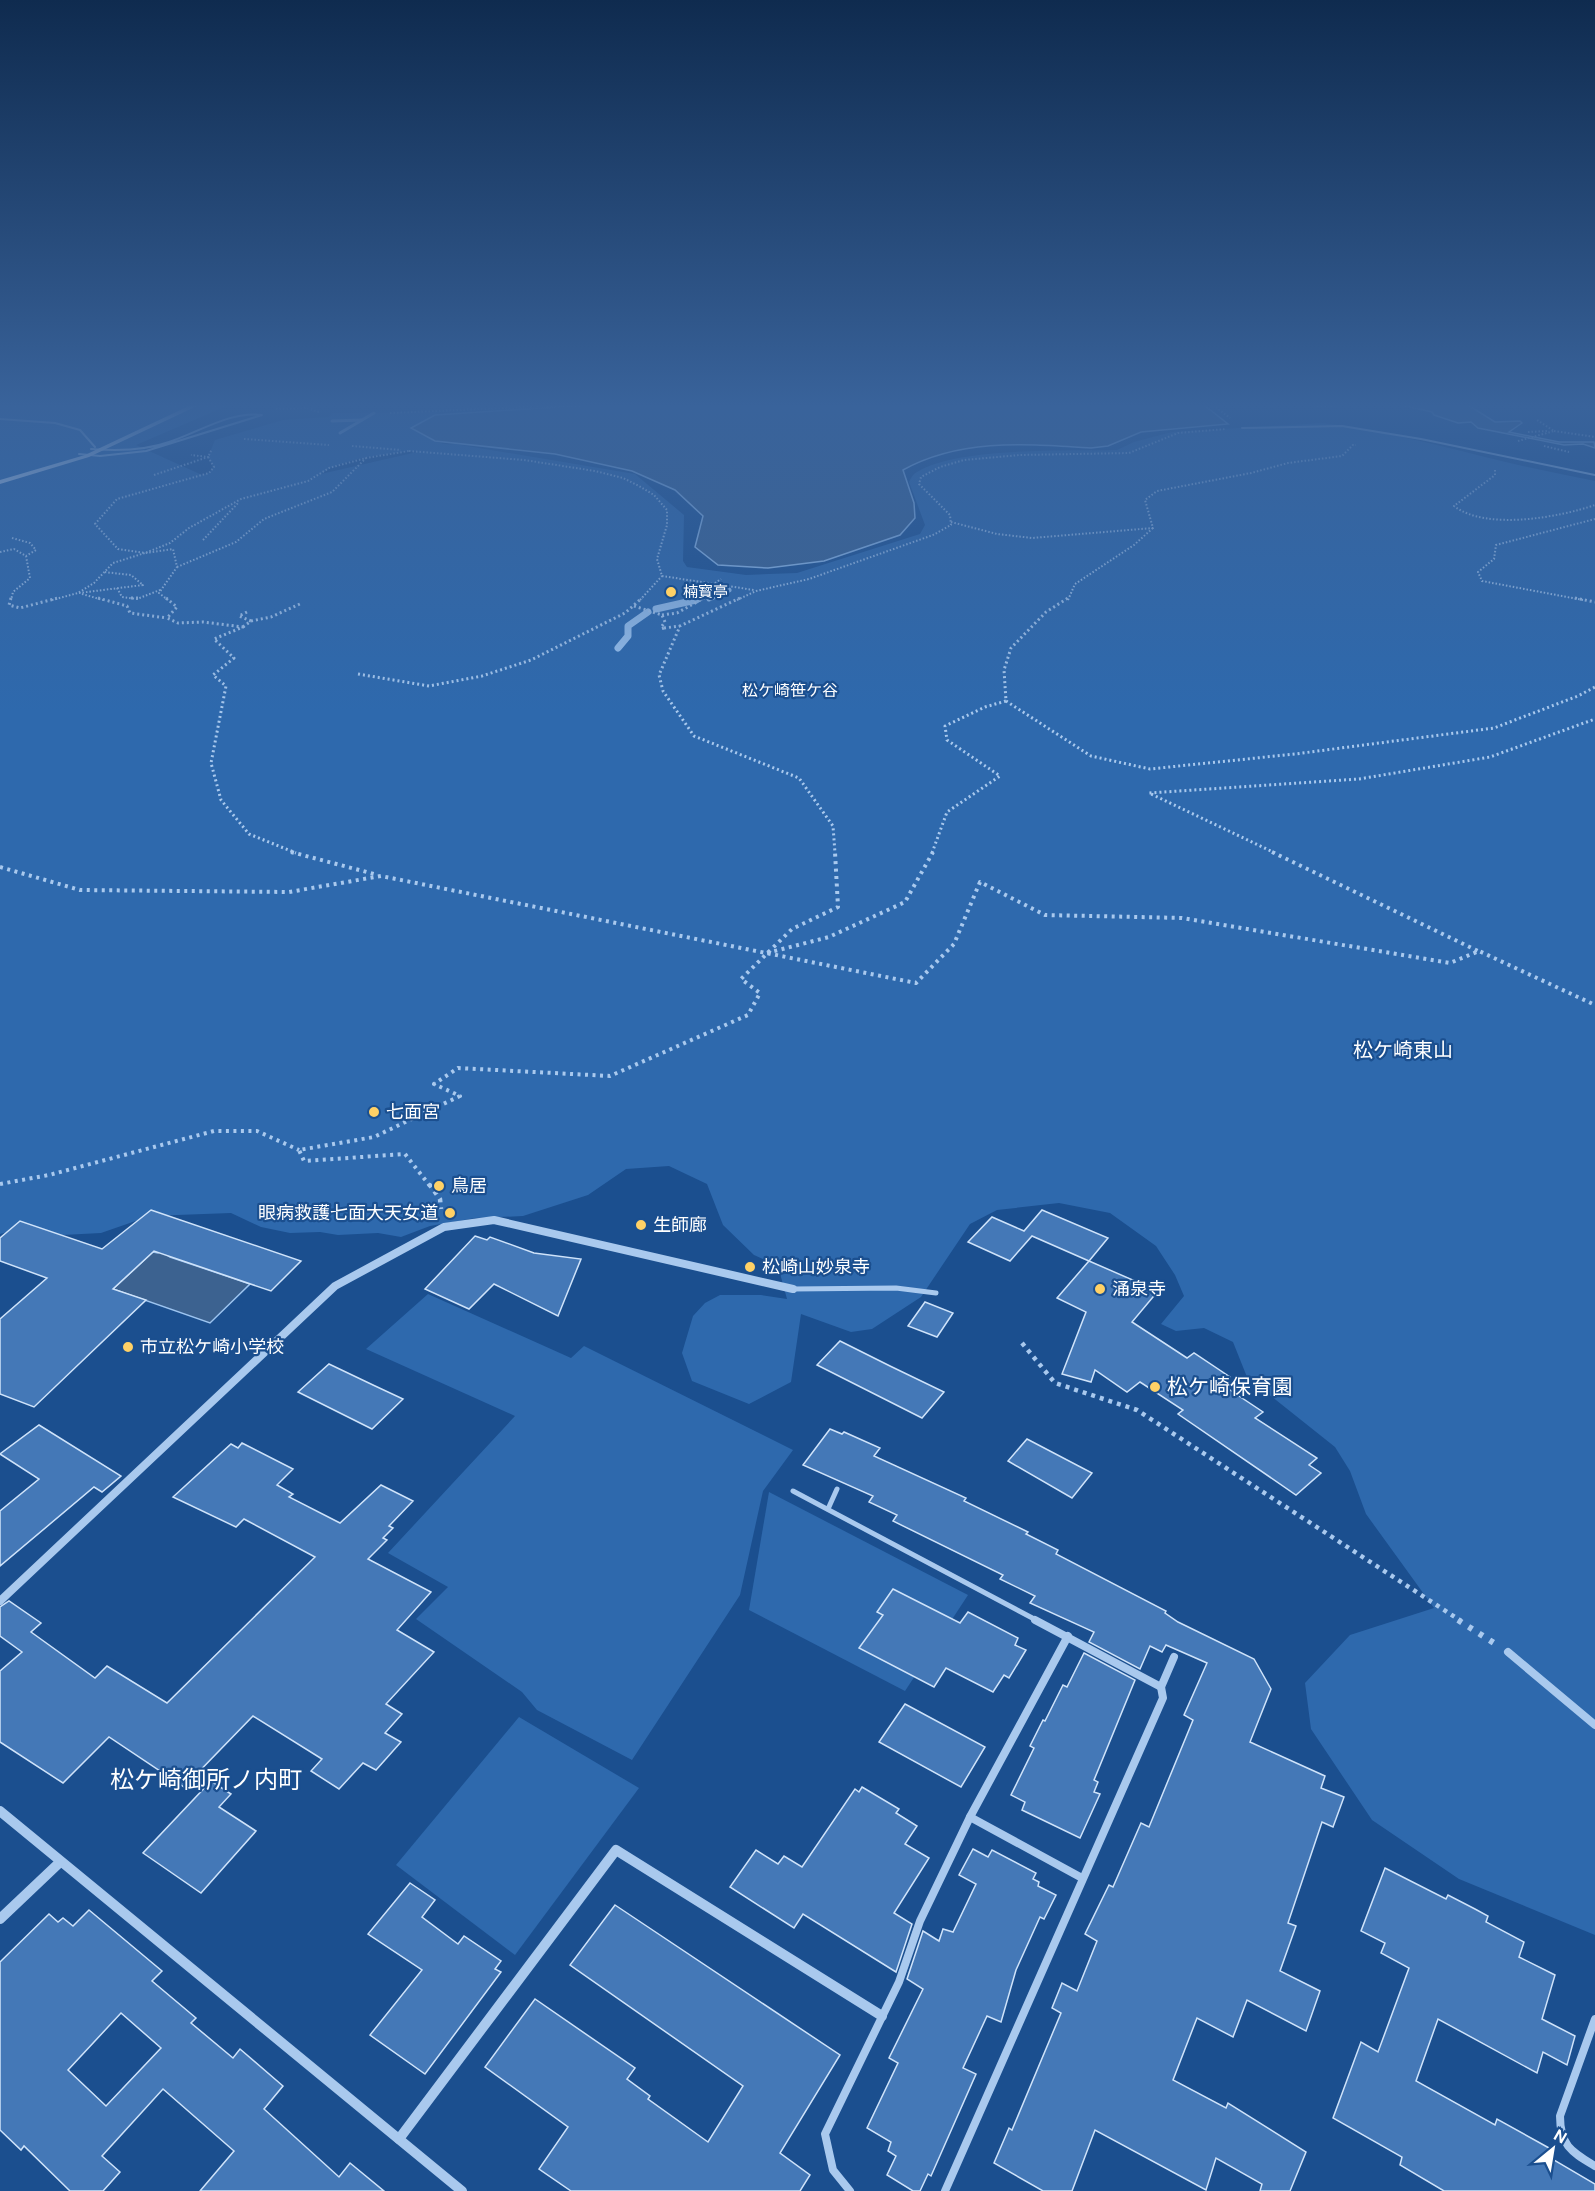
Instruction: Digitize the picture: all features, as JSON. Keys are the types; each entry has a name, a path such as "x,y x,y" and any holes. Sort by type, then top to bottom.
{"street":[{"path":"0,1601 335,1286 444,1227 494,1220 793,1289"},
{"path":"0,1811 462,2191"},
{"path":"399,2139 616,1850 882,2016"},
{"path":"0,1919 60,1862"}],"lane":[{"path":"793,1289 896,1288 936,1293"},
{"path":"828,1509 837,1489"},
{"path":"793,1491 1161,1687"},
{"path":"850,2191 833,2170 825,2134 898,1982 920,1921 970,1817 1068,1636"},
{"path":"1508,1652 1595,1725"},
{"path":"945,2191 1163,1698 1161,1687 1174,1657"},
{"path":"970,1817 1082,1878"},
{"path":"1595,2019 1560,2116 1559,2133 1568,2149 1595,2166"}],"path":[{"path":"110,507 95,524 118,549 145,553 174,549 177,567"},
{"path":"78,593 113,563 170,543 197,523 226,507"},
{"path":"203,540 233,507"},
{"path":"167,618 177,607 167,602 159,593 177,567 236,542 264,519 294,507"},
{"path":"662,576 657,559 666,525 667,510 665,507"},
{"path":"662,615 665,622 663,629 680,627 756,591 808,579 933,535 951,525 950,515 942,507"},
{"path":"1147,507 1153,528"},
{"path":"1455,507 1463,515 1528,521 1568,515 1589,507"},
{"path":"1595,519 1497,545 1494,559 1478,572 1482,581 1595,602"},
{"path":"951,522 997,534 1032,538 1153,528"},
{"path":"1153,528 1134,545 1075,584 1067,601 1044,611 1029,630 1015,642 1008,657 1002,683 1006,701 1091,756 1150,769 1295,754 1494,729 1595,687"},
{"path":"12,538 30,543 36,550 26,556"},
{"path":"0,552 14,549 26,556 30,578 13,592 9,605 20,608 78,593 143,585 139,578 130,574 104,572"},
{"path":"662,576 756,591"},
{"path":"358,674 429,686 482,676 531,660 625,613 662,576"},
{"path":"712,585 721,579"},
{"path":"776,580 785,585"},
{"path":"117,588 123,597 137,599 161,589"},
{"path":"78,593 127,606 130,613 167,618 178,623 203,622 243,627"},
{"path":"633,606 662,615 677,613 704,598"},
{"path":"302,603 271,617 250,621 243,627 214,639 234,658 213,675 226,686 211,763 221,800 249,834 294,852 381,876 916,983 954,944 980,882 1045,915 1182,918 1450,963 1479,951"},
{"path":"247,612 239,616 250,621"},
{"path":"0,1184 49,1174 214,1131 256,1131 299,1150 374,1137 460,1096 434,1084 458,1068 610,1076 748,1015 760,993 741,979 792,929 838,908 833,826 799,778 694,736 663,691 659,675 680,627"},
{"path":"766,954 829,937 905,902 934,850 946,812 1000,776 946,740 945,726 977,710 1006,701"},
{"path":"1595,719 1490,757 1347,780 1149,793 1595,1005"},
{"path":"0,867 80,890 289,892 381,876"},
{"path":"299,1150 303,1161 405,1154 440,1199 444,1227"},
{"path":"1022,1343 1055,1383 1137,1410 1508,1652"}],"shaded area":[{"path":"0,507 675,507 684,515 683,561 687,567 746,575 797,573 920,534 925,525 918,507 1595,507 1595,1935 1459,1879 1372,1820 1311,1729 1305,1683 1350,1635 1434,1608 1366,1514 1350,1471 1335,1447 1247,1377 1233,1342 1204,1328 1176,1331 1161,1324 1184,1296 1175,1275 1156,1246 1110,1213 1059,1203 997,1210 970,1224 921,1297 872,1329 851,1332 801,1314 791,1382 749,1404 692,1381 682,1353 693,1316 705,1303 720,1295 761,1295 787,1299 778,1266 754,1255 723,1225 707,1184 669,1166 626,1169 588,1195 523,1216 475,1218 430,1226 401,1237 378,1233 338,1235 320,1232 290,1233 261,1227 231,1213 150,1216 101,1233 43,1236 23,1228 0,1234"},
{"path":"694,507 914,507 915,518 900,535 824,561 768,568 718,565 695,547 703,516"},
{"path":"160,1250 170,1257 250,1284 210,1323 113,1289 153,1252 158,1253"},
{"path":"428,1294 571,1358 584,1346 793,1450 763,1491 740,1595 632,1760 537,1710 522,1692 416,1619 448,1587 388,1553 515,1416 366,1349"},
{"path":"769,1492 968,1595 905,1691 749,1610"},
{"path":"519,1717 639,1788 515,1955 396,1865"}],"building":[{"path":"151,1210 301,1261 271,1291 154,1251 113,1289 146,1300 34,1407 0,1394 0,1319 47,1278 0,1261 0,1238 20,1221 102,1249"},
{"path":"1042,1210 1108,1238 1089,1261 1032,1236 1010,1261 968,1242 992,1217 1024,1231"},
{"path":"475,1236 487,1240 490,1237 534,1253 581,1259 558,1316 494,1284 469,1309 425,1289"},
{"path":"1089,1261 1158,1291 1132,1322 1187,1358 1194,1353 1230,1377 1221,1384 1263,1412 1255,1418 1317,1458 1309,1465 1321,1473 1296,1495 1178,1414 1183,1410 1140,1382 1127,1392 1095,1370 1091,1382 1062,1374 1086,1312 1057,1298"},
{"path":"925,1302 953,1313 937,1337 908,1326"},
{"path":"840,1341 944,1392 922,1418 817,1365"},
{"path":"329,1364 403,1399 372,1429 298,1392"},
{"path":"39,1425 121,1476 102,1492 94,1487 0,1566 0,1511 39,1479 0,1454"},
{"path":"830,1429 842,1434 844,1432 880,1448 874,1456 966,1498 964,1501 1028,1532 1026,1534 1058,1550 1056,1554 1166,1611 1165,1613 1178,1622 1254,1659 1271,1689 1250,1742 1325,1776 1321,1788 1344,1797 1333,1827 1322,1822 1288,1923 1296,1926 1280,1971 1320,1991 1306,2031 1247,2000 1233,2037 1197,2018 1173,2080 1226,2108 1228,2103 1306,2152 1290,2191 1260,2191 1262,2184 1216,2158 1206,2190 1095,2130 1072,2191 1043,2191 994,2163 1009,2128 1012,2130 1061,2013 1052,2008 1062,1983 1077,1991 1097,1941 1085,1934 1109,1885 1113,1887 1141,1823 1149,1827 1193,1720 1184,1715 1207,1663 1166,1645 1162,1652 1150,1646 1140,1669 1089,1642 1094,1632 1030,1603 1035,1596 1000,1579 1003,1575 893,1521 897,1515 869,1502 873,1496 803,1465"},
{"path":"1027,1439 1092,1473 1072,1498 1008,1461"},
{"path":"242,1443 293,1469 277,1485 293,1494 289,1497 340,1523 381,1485 413,1501 389,1526 393,1528 383,1538 387,1540 368,1559 431,1592 397,1630 434,1652 386,1704 402,1714 385,1733 401,1742 376,1770 363,1763 339,1789 311,1771 322,1759 253,1716 184,1787 109,1737 63,1783 0,1742 0,1671 22,1652 0,1636 0,1607 9,1601 41,1623 31,1632 95,1678 107,1666 167,1703 315,1557 244,1519 236,1527 173,1497 231,1444 238,1448"},
{"path":"893,1589 960,1623 968,1612 1018,1638 1015,1645 1026,1650 1009,1678 1004,1675 993,1692 946,1668 934,1687 859,1648 883,1615 877,1612"},
{"path":"1084,1653 1135,1680 1094,1780 1098,1782 1094,1792 1100,1794 1080,1838 1022,1810 1025,1802 1011,1795 1034,1748 1030,1746 1043,1720 1045,1721 1063,1685 1067,1687"},
{"path":"905,1704 985,1747 961,1787 879,1742"},
{"path":"211,1781 231,1794 219,1807 256,1831 201,1893 143,1853"},
{"path":"862,1787 899,1809 896,1813 917,1826 905,1844 929,1858 894,1913 912,1924 896,1972 803,1914 794,1928 730,1887 756,1850 778,1864 784,1856 802,1867 855,1789 859,1792"},
{"path":"973,1849 988,1857 992,1850 1036,1873 1033,1879 1039,1882 1038,1886 1056,1895 1044,1919 1040,1917 1016,1970 1001,2022 987,2016 963,2068 976,2074 931,2176 928,2174 920,2191 913,2191 887,2175 896,2156 888,2151 891,2142 867,2128 898,2063 889,2058 923,1989 907,1979 923,1931 939,1941 943,1929 953,1932 976,1884 959,1875"},
{"path":"1385,1868 1446,1899 1448,1895 1475,1909 1488,1916 1486,1922 1524,1942 1519,1957 1555,1975 1542,2019 1575,2036 1567,2065 1543,2052 1537,2073 1438,2019 1416,2081 1495,2125 1497,2119 1549,2148 1547,2156 1595,2184 1595,2191 1444,2191 1400,2165 1402,2157 1333,2118 1361,2042 1378,2052 1409,1968 1381,1953 1385,1943 1361,1931"},
{"path":"410,1883 435,1900 422,1917 458,1944 464,1936 501,1961 495,1969 501,1972 425,2074 370,2035 422,1970 368,1934"},
{"path":"615,1905 840,2055 780,2153 810,2175 800,2191 571,2191 539,2169 568,2127 485,2067 535,1999 635,2068 627,2079 650,2096 648,2099 708,2142 743,2086 570,1965"},
{"path":"89,1910 162,1971 152,1981 196,2018 191,2023 233,2058 240,2049 283,2086 264,2109 339,2177 350,2163 384,2191 200,2191 234,2151 163,2089 102,2156 120,2172 103,2191 70,2191 24,2146 21,2150 0,2130 0,1962 49,1914 58,1922 63,1918 73,1926","holes":["121,2013 161,2048 106,2106 68,2070"]}],"waterway":[{"path":"709,599 729,590"},
{"path":"656,609 696,600"},
{"path":"618,648 628,636 628,626 648,612"}],"place":[{"name":"楠寳亭","path":"671,592"},
{"name":"七面宮","path":"374,1112"},
{"name":"鳥居","path":"439,1186"},
{"name":"眼病救護七面大天女道","path":"450,1213"},
{"name":"生師廊","path":"641,1225"},
{"name":"松崎山妙泉寺","path":"750,1267"},
{"name":"涌泉寺","path":"1100,1289"},
{"name":"市立松ケ崎小学校","path":"128,1347"},
{"name":"松ケ崎保育園","path":"1155,1387"}],"district":[{"name":"松ケ崎笹ケ谷","path":"790,690"},
{"name":"松ケ崎東山","path":"1403,1050"},
{"name":"松ケ崎御所ノ内町","path":"206,1780"}]}
